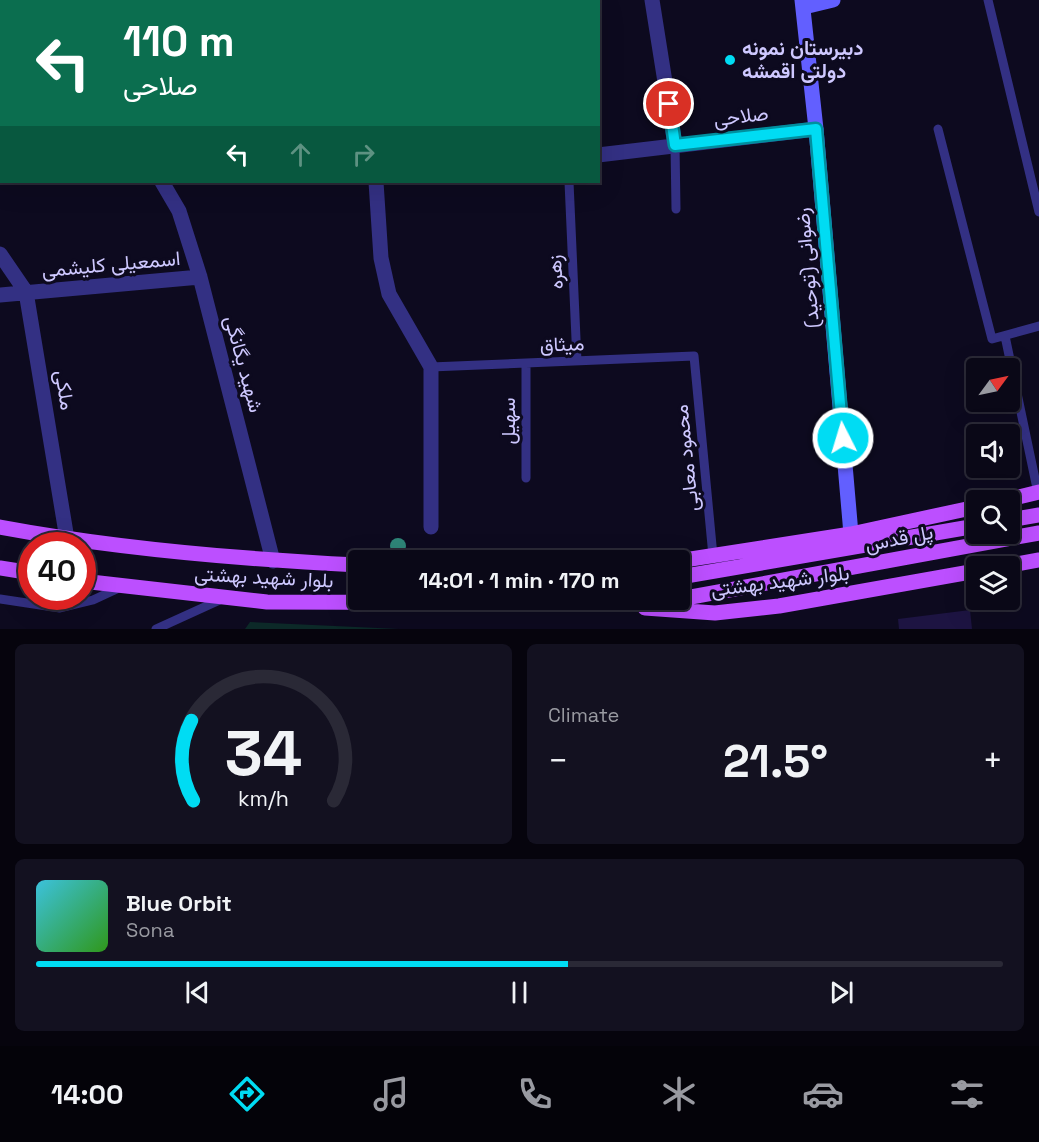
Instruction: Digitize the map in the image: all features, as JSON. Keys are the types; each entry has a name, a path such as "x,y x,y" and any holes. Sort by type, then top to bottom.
{"main road":[{"path":"1020,496 1038,492"},
{"name":"بلوار شهید بهشتی","path":"690,559 851,534 966,509"},
{"path":"1020,518 1039,515"},
{"name":"بلوار شهید بهشتی","path":"0,527 28,532"},
{"name":"پل قدس","path":"690,575 966,528"},
{"name":"پل قدس","path":"697,597 1039,533"},
{"name":"بلوار شهید بهشتی","path":"96,542 273,561 348,565"},
{"path":"1020,563 1039,560"},
{"path":"0,568 18,571"},
{"name":"بلوار شهید بهشتی","path":"686,610 714,612 779,606 966,573"},
{"name":"بلوار شهید بهشتی","path":"96,583 267,602 348,602"},
{"name":"بلوار شهید بهشتی","path":"690,597 697,597"}],"street":[{"path":"652,0 675,145"},
{"path":"803,3 833,0"},
{"name":"رضوانی (توحید)","path":"803,3 851,534"},
{"name":"صلاحی","path":"600,155 816,129"},
{"name":"شهید یگانگی","path":"163,183 179,211 200,277 273,561"},
{"path":"376,183 381,258 389,294 431,367 431,526"},
{"name":"ملکی","path":"0,254 26,292 66,532"},
{"name":"اسمعیلی کلیشمی","path":"0,295 200,277"}],"lane":[{"path":"988,0 1039,212"},
{"path":"938,129 992,339 1039,326"},
{"path":"675,145 676,209"},
{"name":"زهره","path":"569,183 577,361"},
{"path":"1005,336 1038,492"},
{"name":"میثاق","path":"431,367 694,356"},
{"name":"محمود معابی","path":"694,356 713,556"},
{"name":"سهیل","path":"526,363 526,478"},
{"path":"0,599 60,608 93,600 121,587"},
{"path":"156,629 225,598"}],"green space":[{"path":"250,622 399,629 245,629"}],"building":[{"path":"970,610 972,629 899,629 898,619"}],"place":[{"name":"دبیرستان نمونه دولتی اقمشه","path":"730,60"}],"route":[{"path":"669,104 675,145 816,129 843,438"}]}
